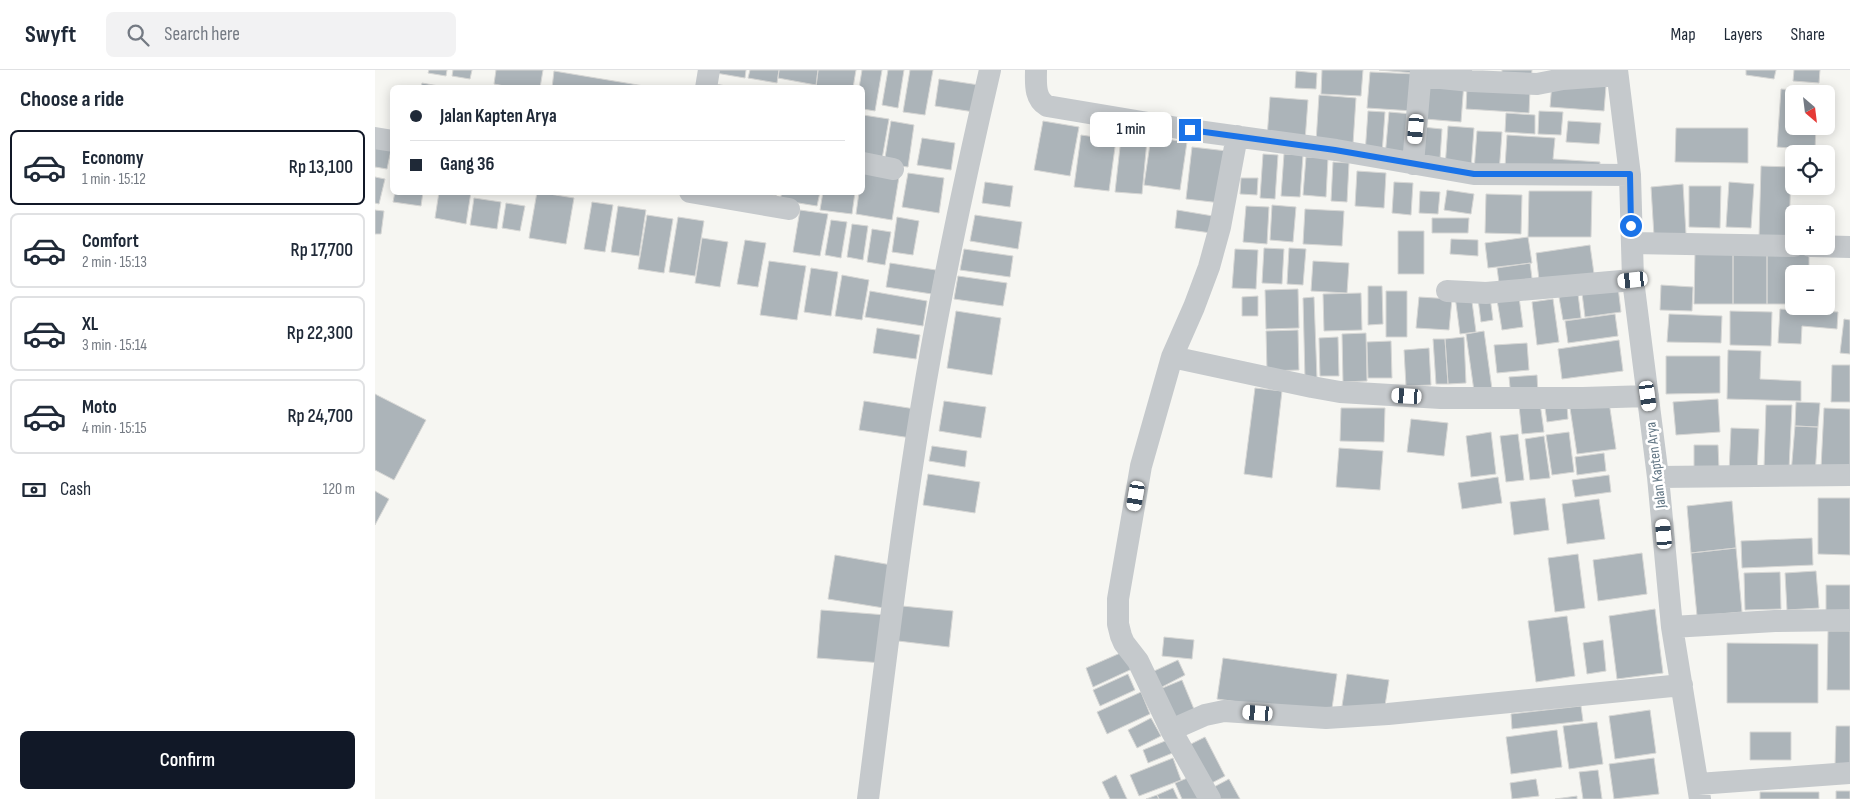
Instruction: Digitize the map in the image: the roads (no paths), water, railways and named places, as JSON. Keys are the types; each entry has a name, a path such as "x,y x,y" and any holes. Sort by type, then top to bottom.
{"street":[{"path":"706,85 709,70"},
{"path":"868,799 893,606 926,382 963,188 990,70"},
{"path":"1036,70 1037,92 1041,103 1047,106 1335,150 1474,174 1630,174"},
{"path":"1413,164 1421,73 1471,81 1537,84 1617,73"},
{"name":"Jalan Kapten Arya","path":"1617,73 1630,174 1633,280 1658,477 1672,627 1699,792"},
{"path":"1210,799 1171,730 1138,660 1124,643 1118,624 1118,599 1141,466 1171,357 1194,307 1209,267 1220,227 1237,136"},
{"path":"375,138 390,140"},
{"path":"865,163 893,169"},
{"path":"703,195 789,209"},
{"path":"1632,244 1785,246"},
{"path":"1835,247 1850,247"},
{"path":"1447,291 1495,292 1633,280"},
{"path":"1171,357 1340,392 1441,398 1648,396"},
{"path":"1658,477 1850,476"},
{"path":"1672,627 1775,621 1850,620"},
{"path":"1171,730 1205,715 1225,711 1325,718 1388,714 1682,685"},
{"path":"1699,792 1850,773"}]}
